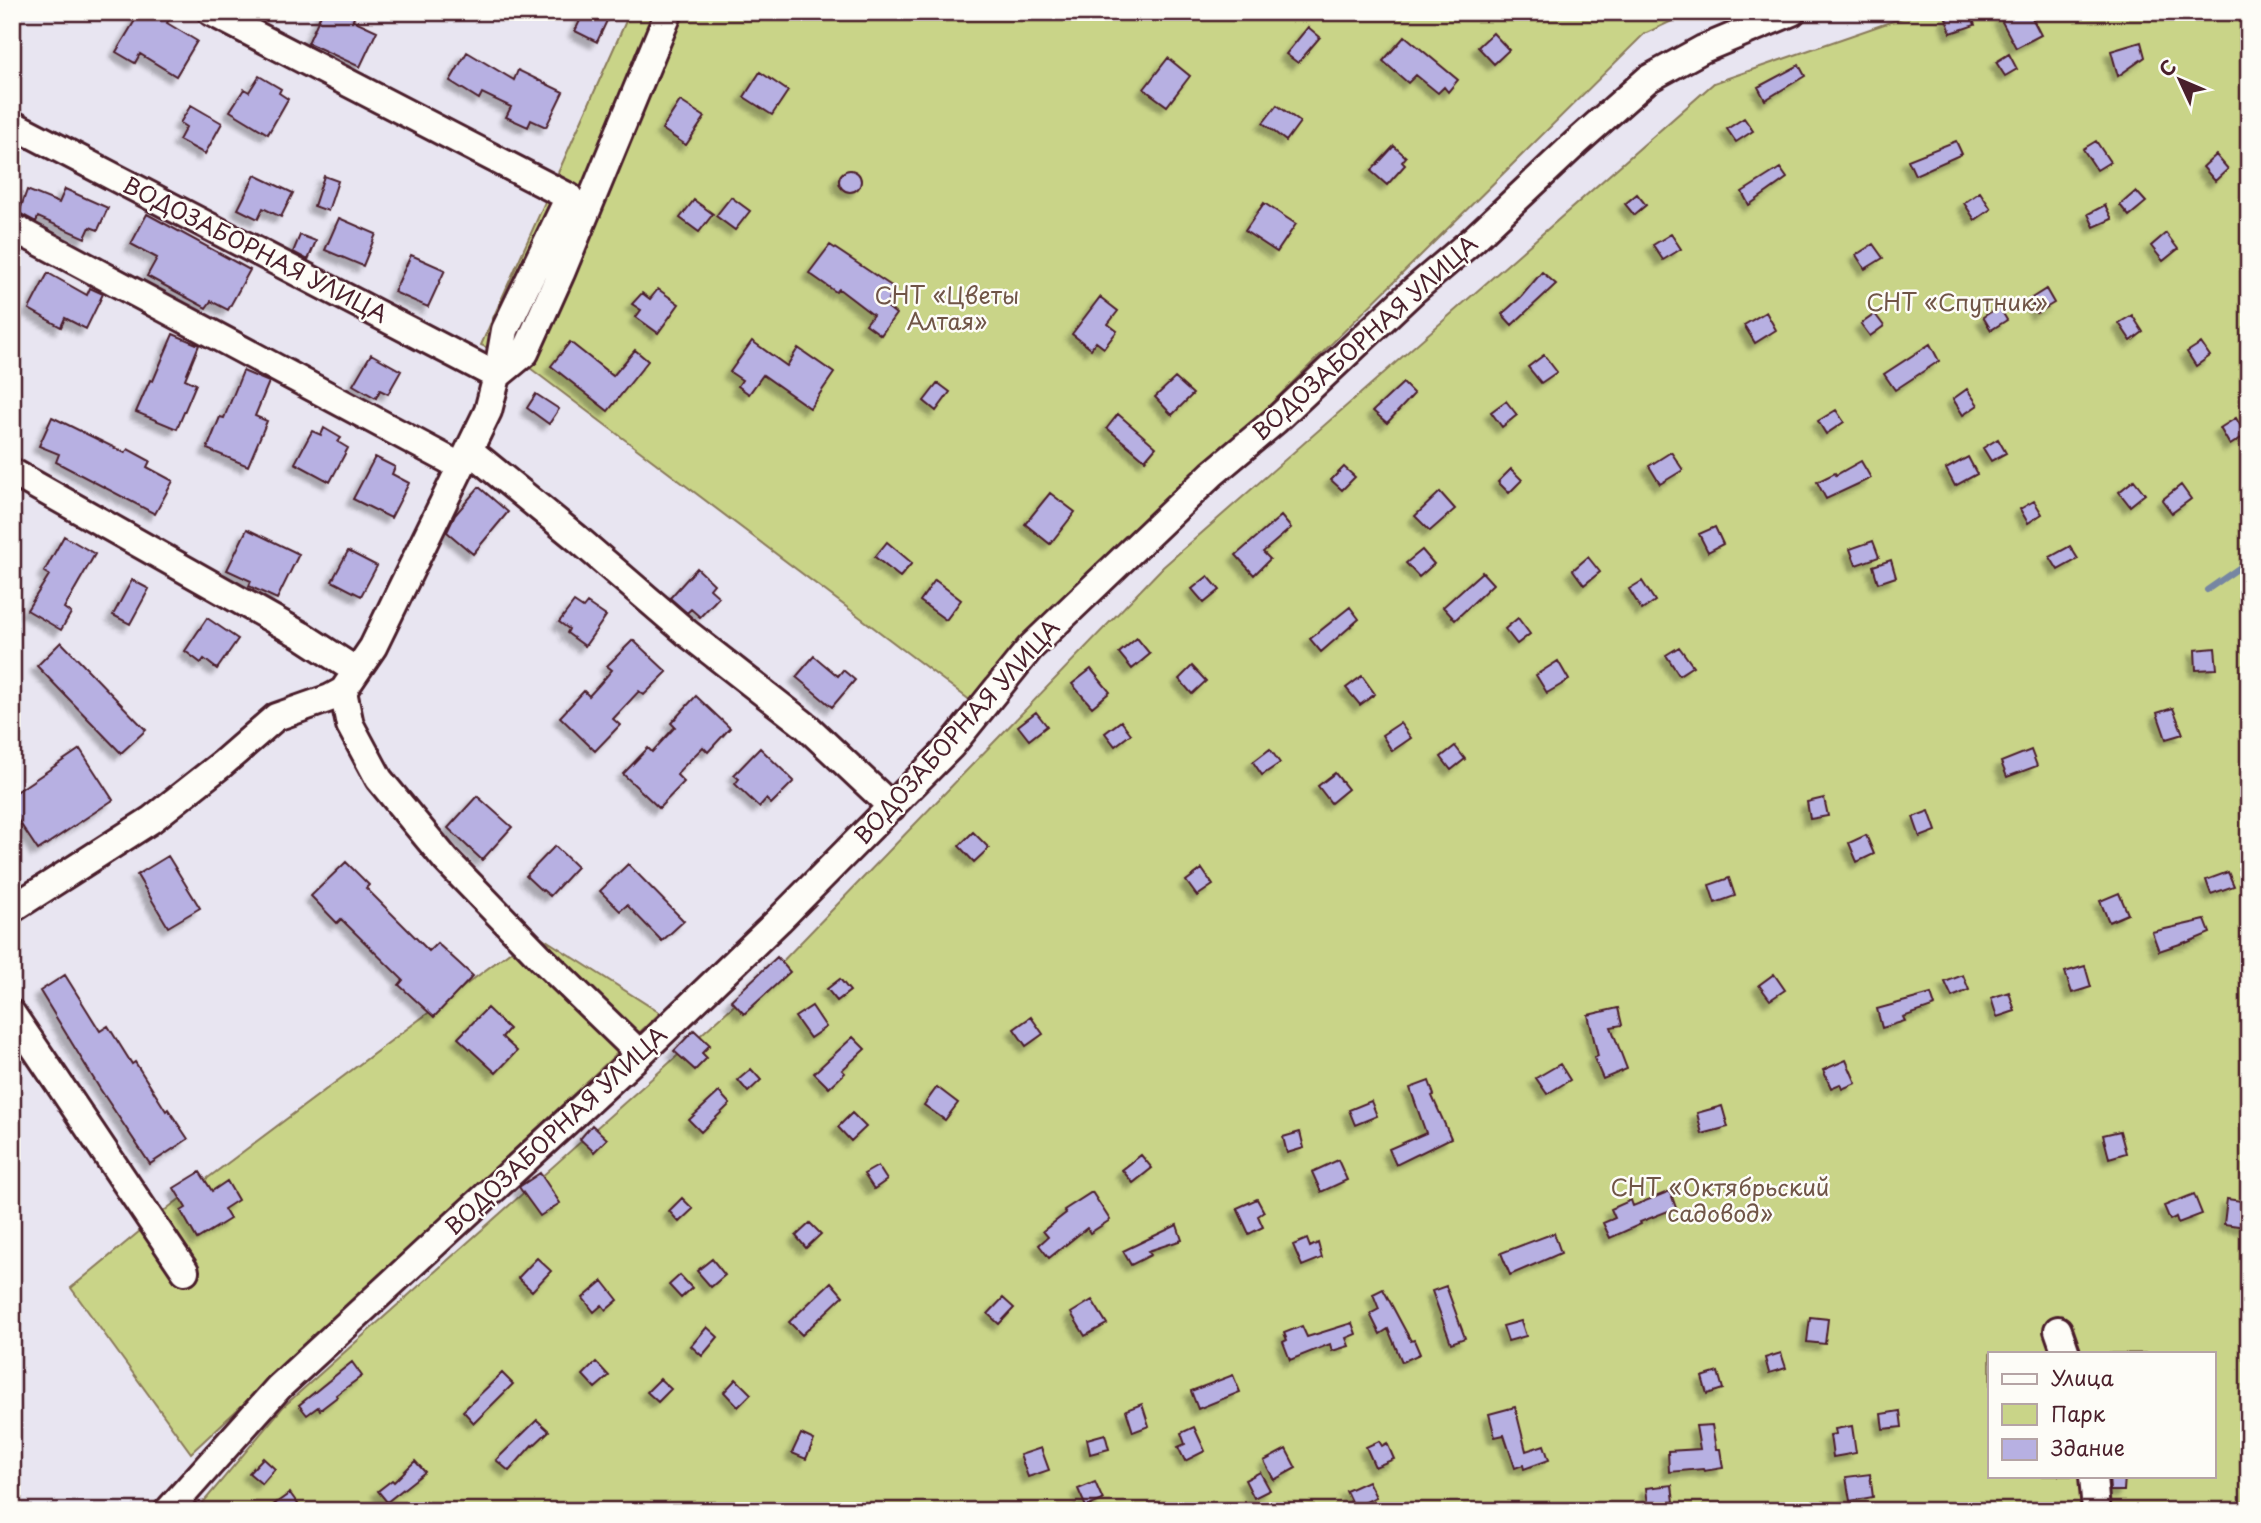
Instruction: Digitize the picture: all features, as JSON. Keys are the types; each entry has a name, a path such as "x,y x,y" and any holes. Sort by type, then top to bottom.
{"street":[{"path":"12,909 151,820 222,764 275,717 330,698 349,680 373,647 488,411 505,330 569,197 211,12"},
{"path":"497,376 526,353 669,12"},
{"name":"ВОДОЗАБОРНАЯ УЛИЦА","path":"168,1511 279,1387 640,1054 892,807 951,746 1030,648 1212,474 1275,421 1413,291 1474,239 1648,79 1703,49 1792,12"},
{"name":"ВОДОЗАБОРНАЯ УЛИЦА","path":"12,124 497,376"},
{"path":"12,228 464,458 806,726 892,807"},
{"path":"12,472 301,635 349,680 350,725 379,779 446,860 542,959 640,1054"},
{"path":"12,1014 185,1271"},
{"path":"2093,1478 2096,1511"}],"green space":[{"name":"СНТ «Цветы Алтая»","path":"630,12 1691,12 1644,34 971,701 526,365 481,345"},
{"path":"1919,12 2249,12 2249,1511 196,1511 283,1407 777,967 1163,567 1714,83"},
{"path":"535,933 660,1013 191,1453 71,1288 169,1207"}],"building":[{"path":"140,12 173,12 167,23 197,41 176,76 140,54 135,63 116,52"},
{"path":"322,12 356,12 353,20 377,31 360,67 308,43"},
{"path":"584,12 611,12 597,42 575,31"},
{"path":"1961,12 1970,12 1975,25 1951,33 1946,18"},
{"path":"2012,12 2029,12 2041,35 2016,48 2000,18"},
{"path":"1308,27 1320,37 1298,63 1286,54"},
{"path":"1493,33 1509,50 1494,64 1478,47"},
{"path":"1405,36 1458,80 1448,92 1444,87 1438,93 1416,75 1408,83 1383,61"},
{"path":"2141,42 2145,57 2118,76 2111,51"},
{"path":"467,52 514,80 518,70 563,92 546,127 531,120 528,127 506,117 511,107 482,93 479,99 450,81"},
{"path":"2009,54 2017,69 2005,76 1996,62"},
{"path":"1168,58 1190,76 1167,106 1144,89"},
{"path":"1799,65 1805,76 1765,100 1758,87"},
{"path":"760,72 788,91 772,115 744,97"},
{"path":"259,76 281,89 279,93 288,99 268,134 230,111 244,89 249,92"},
{"path":"680,101 705,117 686,145 662,129"},
{"path":"191,105 222,123 205,154 179,140 186,127 180,123"},
{"path":"1277,105 1300,122 1286,141 1263,123"},
{"path":"1744,118 1753,131 1736,142 1727,129"},
{"path":"1956,141 1962,154 1915,175 1908,160"},
{"path":"2096,141 2110,162 2097,170 2083,149"},
{"path":"1394,146 1406,157 1402,162 1405,165 1387,185 1371,171"},
{"path":"2216,155 2228,169 2215,181 2203,167"},
{"path":"1780,168 1787,178 1749,205 1742,192"},
{"path":"850,170 858,173 861,181 858,189 850,192 842,189 839,181 842,173"},
{"path":"255,175 293,193 281,217 263,208 258,219 238,209"},
{"path":"324,176 338,181 328,211 314,206"},
{"path":"65,189 108,208 98,230 90,227 85,238 38,217 36,222 19,213 27,190 59,203"},
{"path":"2136,191 2146,202 2129,216 2120,205"},
{"path":"1980,192 1991,209 1975,220 1964,203"},
{"path":"1637,194 1646,205 1634,215 1625,204"},
{"path":"731,197 750,211 735,230 716,216"},
{"path":"694,200 713,214 699,232 680,218"},
{"path":"1264,203 1296,224 1277,252 1245,231"},
{"path":"2105,205 2112,219 2094,227 2088,214"},
{"path":"147,214 250,270 228,310 211,301 206,308 147,276 157,258 131,244"},
{"path":"339,218 376,234 363,266 325,250"},
{"path":"2166,233 2178,249 2163,261 2151,246"},
{"path":"1671,234 1681,249 1663,260 1653,245"},
{"path":"300,235 316,241 308,260 293,252"},
{"path":"1873,244 1883,258 1865,269 1856,255"},
{"path":"830,245 896,289 885,305 896,314 881,335 866,324 873,315 839,289 836,292 809,273"},
{"path":"411,255 445,270 428,307 394,292"},
{"path":"1542,272 1556,284 1512,325 1502,314"},
{"path":"48,273 87,295 90,288 103,294 86,329 65,318 61,327 29,309"},
{"path":"658,289 679,304 658,333 636,317 641,310 632,304 642,293 650,299"},
{"path":"2046,289 2054,303 2037,313 2030,299"},
{"path":"1100,297 1118,311 1108,324 1117,331 1104,348 1096,342 1091,349 1072,334"},
{"path":"1999,307 2007,320 1991,330 1983,317"},
{"path":"1766,312 1776,330 1755,343 1744,325"},
{"path":"1875,314 1884,326 1870,336 1861,324"},
{"path":"2132,315 2143,332 2131,341 2119,323"},
{"path":"173,334 199,345 185,379 196,384 177,429 136,412"},
{"path":"752,341 787,366 798,348 834,373 810,408 763,375 749,394 738,386 742,380 730,372"},
{"path":"570,342 613,376 635,350 648,361 608,411 551,366"},
{"path":"2201,343 2210,356 2196,366 2187,352"},
{"path":"1930,344 1939,361 1895,390 1884,374"},
{"path":"371,354 401,371 388,394 380,390 376,398 353,385"},
{"path":"1544,355 1557,372 1541,383 1528,367"},
{"path":"243,371 269,382 255,416 267,421 248,466 207,449 220,417 224,418"},
{"path":"1175,378 1193,394 1172,415 1155,397"},
{"path":"938,383 950,392 936,411 924,401"},
{"path":"1403,383 1414,394 1387,423 1373,411"},
{"path":"1967,389 1978,405 1963,415 1953,399"},
{"path":"536,394 559,409 549,424 527,408"},
{"path":"1506,401 1517,415 1502,427 1491,412"},
{"path":"1836,410 1844,422 1826,434 1818,421"},
{"path":"1118,414 1156,447 1145,460 1107,428"},
{"path":"52,417 125,453 128,449 150,461 147,467 173,481 155,514 56,462 59,454 39,446"},
{"path":"2236,418 2246,435 2230,445 2220,428"},
{"path":"324,428 341,438 338,442 348,448 330,482 295,463 312,431 321,435"},
{"path":"1998,439 2006,453 1991,461 1983,448"},
{"path":"1671,452 1683,470 1660,484 1649,466"},
{"path":"375,457 395,467 392,474 409,483 391,518 353,499"},
{"path":"1968,457 1977,474 1955,486 1946,469"},
{"path":"1861,461 1871,478 1826,499 1817,482"},
{"path":"1344,467 1355,477 1342,490 1331,480"},
{"path":"1511,469 1522,480 1509,493 1498,482"},
{"path":"2134,480 2145,494 2130,506 2119,492"},
{"path":"2181,485 2191,499 2172,513 2162,500"},
{"path":"479,487 508,512 473,554 447,532 455,515"},
{"path":"1440,492 1455,509 1430,531 1415,516"},
{"path":"1050,493 1075,512 1050,544 1025,524"},
{"path":"2034,501 2042,514 2028,523 2020,509"},
{"path":"1281,516 1291,528 1263,552 1270,559 1254,575 1236,555"},
{"path":"1715,527 1723,544 1708,552 1699,534"},
{"path":"247,529 299,554 277,599 249,586 251,581 227,570"},
{"path":"64,536 95,554 64,608 71,613 61,630 27,610 49,575 44,572"},
{"path":"1873,541 1879,557 1856,565 1850,549"},
{"path":"887,542 912,563 900,577 875,557"},
{"path":"2070,546 2078,559 2058,570 2050,557"},
{"path":"1422,550 1434,564 1419,577 1406,563"},
{"path":"348,551 377,566 361,596 332,581"},
{"path":"1588,557 1600,572 1584,585 1573,570"},
{"path":"1891,560 1896,577 1878,583 1873,566"},
{"path":"697,568 714,584 710,589 719,597 700,617 691,609 687,613 670,598"},
{"path":"1482,572 1493,584 1455,620 1443,607"},
{"path":"1208,576 1220,590 1204,603 1192,589"},
{"path":"132,580 149,589 130,624 113,615"},
{"path":"935,580 961,600 946,620 920,601"},
{"path":"1642,581 1655,601 1642,610 1629,589"},
{"path":"574,602 583,608 587,603 606,616 585,646 567,633 569,629 559,622"},
{"path":"1350,607 1359,619 1321,652 1310,639"},
{"path":"207,618 238,639 217,669 204,659 201,663 185,651"},
{"path":"1518,618 1530,634 1517,644 1505,629"},
{"path":"1137,638 1150,654 1132,669 1119,653"},
{"path":"633,640 667,672 644,695 639,691 613,719 620,725 595,751 560,717 584,691 589,696 612,670 607,666"},
{"path":"61,642 146,730 121,753 37,666"},
{"path":"1679,647 1693,666 1679,675 1666,655"},
{"path":"2215,648 2217,669 2196,670 2195,650"},
{"path":"814,656 838,676 843,670 855,680 832,707 796,677"},
{"path":"1558,661 1569,680 1547,693 1536,675"},
{"path":"1192,666 1206,681 1192,694 1179,679"},
{"path":"1091,669 1110,692 1092,707 1072,684"},
{"path":"1362,676 1375,694 1360,705 1346,688"},
{"path":"696,696 730,728 708,752 703,747 680,770 677,775 684,782 659,808 623,774 648,748 652,752 675,727 671,723"},
{"path":"2173,708 2183,734 2166,739 2157,713"},
{"path":"1036,712 1047,726 1029,740 1018,726"},
{"path":"1121,721 1131,734 1115,746 1105,733"},
{"path":"1400,723 1411,738 1392,751 1382,735"},
{"path":"1455,746 1465,759 1451,770 1441,757"},
{"path":"760,748 794,781 771,804 766,799 759,807 735,784 739,779 734,775"},
{"path":"80,749 113,800 38,850 12,811 12,795"},
{"path":"1270,749 1280,763 1262,775 1253,762"},
{"path":"2031,750 2037,766 2007,777 2001,762"},
{"path":"1335,773 1348,789 1331,803 1318,786"},
{"path":"477,796 512,827 482,860 448,828"},
{"path":"1824,798 1828,816 1810,819 1807,802"},
{"path":"1929,811 1936,831 1920,837 1913,817"},
{"path":"973,832 989,848 974,862 959,846"},
{"path":"1866,835 1874,854 1857,862 1849,843"},
{"path":"555,846 577,867 550,896 526,876"},
{"path":"168,856 200,908 168,927 137,875"},
{"path":"346,862 369,885 366,888 429,951 437,943 473,976 434,1017 399,985 403,980 341,919 337,923 311,896"},
{"path":"628,864 684,921 662,941 627,905 620,911 600,891"},
{"path":"1202,869 1213,885 1197,896 1186,881"},
{"path":"2228,872 2234,886 2211,894 2206,880"},
{"path":"1729,878 1735,896 1715,903 1709,885"},
{"path":"2119,893 2128,914 2109,922 2100,901"},
{"path":"2205,920 2210,933 2159,951 2152,932"},
{"path":"777,957 790,972 744,1014 731,1000"},
{"path":"2085,966 2091,987 2072,993 2065,972"},
{"path":"1774,974 1785,990 1770,1000 1759,985"},
{"path":"65,975 100,1031 108,1026 132,1064 135,1062 166,1111 168,1109 188,1139 150,1164 40,991"},
{"path":"1963,975 1969,990 1952,997 1945,982"},
{"path":"840,979 850,991 837,1001 827,989"},
{"path":"2009,992 2015,1011 1997,1017 1991,998"},
{"path":"1931,994 1935,1006 1903,1017 1905,1021 1882,1028 1877,1009"},
{"path":"812,1006 826,1027 810,1038 795,1017"},
{"path":"487,1008 509,1029 502,1037 517,1051 496,1073 458,1038"},
{"path":"1618,1008 1622,1025 1611,1027 1627,1069 1603,1079 1594,1058 1598,1056 1588,1015"},
{"path":"1031,1017 1043,1034 1026,1046 1014,1029"},
{"path":"694,1030 710,1045 702,1053 707,1058 695,1070 674,1051"},
{"path":"853,1037 865,1049 842,1070 845,1073 829,1088 814,1073"},
{"path":"1846,1060 1856,1083 1842,1089 1840,1084 1831,1088 1823,1070"},
{"path":"1560,1064 1570,1080 1547,1094 1536,1078"},
{"path":"751,1069 761,1080 748,1092 738,1080"},
{"path":"1429,1081 1434,1095 1432,1096 1451,1138 1396,1165 1389,1149 1426,1133 1410,1088"},
{"path":"937,1087 958,1103 945,1120 924,1105"},
{"path":"719,1092 730,1104 701,1132 689,1120"},
{"path":"1371,1101 1377,1116 1355,1125 1349,1110"},
{"path":"1722,1106 1728,1127 1702,1134 1697,1113"},
{"path":"852,1113 866,1127 851,1141 838,1127"},
{"path":"592,1125 607,1139 594,1152 580,1139"},
{"path":"2120,1131 2126,1153 2109,1158 2103,1135"},
{"path":"1300,1132 1304,1148 1287,1153 1283,1137"},
{"path":"1141,1155 1152,1168 1133,1183 1122,1170"},
{"path":"1338,1160 1347,1180 1321,1192 1312,1172"},
{"path":"878,1166 887,1180 874,1189 864,1174"},
{"path":"200,1172 212,1191 227,1181 238,1200 224,1209 230,1219 197,1239 181,1211 186,1208 174,1188"},
{"path":"540,1173 560,1203 540,1216 519,1187"},
{"path":"1670,1191 1676,1208 1640,1222 1641,1224 1610,1238 1603,1223 1615,1218 1611,1209 1631,1200 1633,1206"},
{"path":"1092,1192 1110,1220 1090,1233 1087,1228 1049,1258 1039,1245 1048,1237 1043,1231 1066,1213 1064,1210"},
{"path":"2194,1194 2202,1214 2178,1223 2176,1217 2170,1220 2164,1206"},
{"path":"682,1198 693,1209 679,1222 669,1211"},
{"path":"1257,1199 1264,1212 1258,1216 1263,1227 1249,1234 1237,1208"},
{"path":"2227,1199 2249,1202 2246,1227 2224,1224"},
{"path":"810,1223 821,1234 806,1248 796,1236"},
{"path":"1177,1225 1182,1240 1148,1251 1151,1255 1131,1265 1123,1251"},
{"path":"1554,1233 1561,1253 1510,1275 1501,1253"},
{"path":"1307,1239 1310,1247 1318,1243 1322,1258 1302,1266 1293,1245"},
{"path":"537,1258 551,1271 532,1291 518,1278"},
{"path":"712,1259 725,1275 711,1287 697,1271"},
{"path":"680,1275 692,1288 681,1298 669,1285"},
{"path":"603,1281 618,1300 606,1310 602,1305 594,1312 583,1298"},
{"path":"831,1282 843,1296 802,1335 789,1322"},
{"path":"1446,1286 1465,1338 1451,1343 1432,1291"},
{"path":"1383,1289 1420,1354 1402,1362 1388,1329 1380,1334 1370,1314 1379,1309 1373,1294"},
{"path":"1003,1298 1014,1308 999,1324 988,1314"},
{"path":"1092,1300 1107,1324 1085,1336 1071,1313"},
{"path":"1810,1317 1828,1319 1825,1344 1807,1342"},
{"path":"1521,1321 1526,1336 1508,1341 1503,1326"},
{"path":"1352,1323 1356,1334 1346,1338 1349,1346 1332,1351 1330,1344 1290,1360 1283,1342 1287,1340 1284,1333 1302,1326 1307,1337"},
{"path":"707,1327 718,1337 702,1356 691,1346"},
{"path":"1781,1353 1786,1368 1769,1373 1765,1358"},
{"path":"352,1362 362,1376 320,1410 318,1407 307,1415 299,1405"},
{"path":"596,1362 609,1376 595,1388 583,1375"},
{"path":"1718,1372 1723,1389 1707,1394 1702,1377"},
{"path":"502,1373 513,1384 474,1423 463,1411"},
{"path":"1233,1375 1240,1392 1198,1409 1191,1391"},
{"path":"660,1379 671,1389 658,1402 647,1392"},
{"path":"736,1379 751,1394 738,1407 724,1392"},
{"path":"1142,1404 1149,1426 1133,1432 1126,1410"},
{"path":"1515,1407 1526,1451 1544,1445 1549,1460 1524,1469 1523,1465 1515,1468 1504,1435 1495,1437 1489,1414"},
{"path":"1900,1411 1902,1427 1883,1429 1881,1414"},
{"path":"537,1420 549,1431 532,1445 509,1471 496,1460"},
{"path":"1712,1425 1723,1468 1669,1472 1668,1451 1700,1449 1696,1426"},
{"path":"1852,1426 1856,1453 1833,1457 1830,1435 1836,1434 1835,1429"},
{"path":"1194,1427 1205,1451 1185,1461 1178,1447 1185,1444 1181,1433"},
{"path":"801,1434 814,1440 806,1459 792,1453"},
{"path":"1105,1434 1109,1449 1090,1454 1087,1439"},
{"path":"1379,1441 1382,1446 1387,1443 1394,1459 1375,1467 1366,1447"},
{"path":"1041,1448 1049,1470 1028,1477 1020,1455"},
{"path":"1286,1449 1296,1468 1274,1480 1264,1461"},
{"path":"263,1458 275,1469 262,1484 249,1473"},
{"path":"415,1461 425,1472 387,1502 378,1491 392,1480 394,1482"},
{"path":"1260,1472 1270,1490 1254,1498 1245,1480"},
{"path":"1870,1474 1873,1497 1850,1501 1846,1477"},
{"path":"2109,1478 2125,1478 2124,1491 2110,1491"},
{"path":"1368,1481 1376,1497 1354,1508 1346,1491"},
{"path":"1095,1482 1103,1500 1086,1507 1078,1489"},
{"path":"1672,1485 1674,1502 1648,1505 1646,1488"},
{"path":"290,1493 303,1511 265,1511"}],"waterway":[{"path":"2207,590 2249,561"}],"park label":[{"name":"СНТ «Спутник»","path":"1957,303"},
{"name":"СНТ «Октябрьский садовод»","path":"1720,1201"}]}
